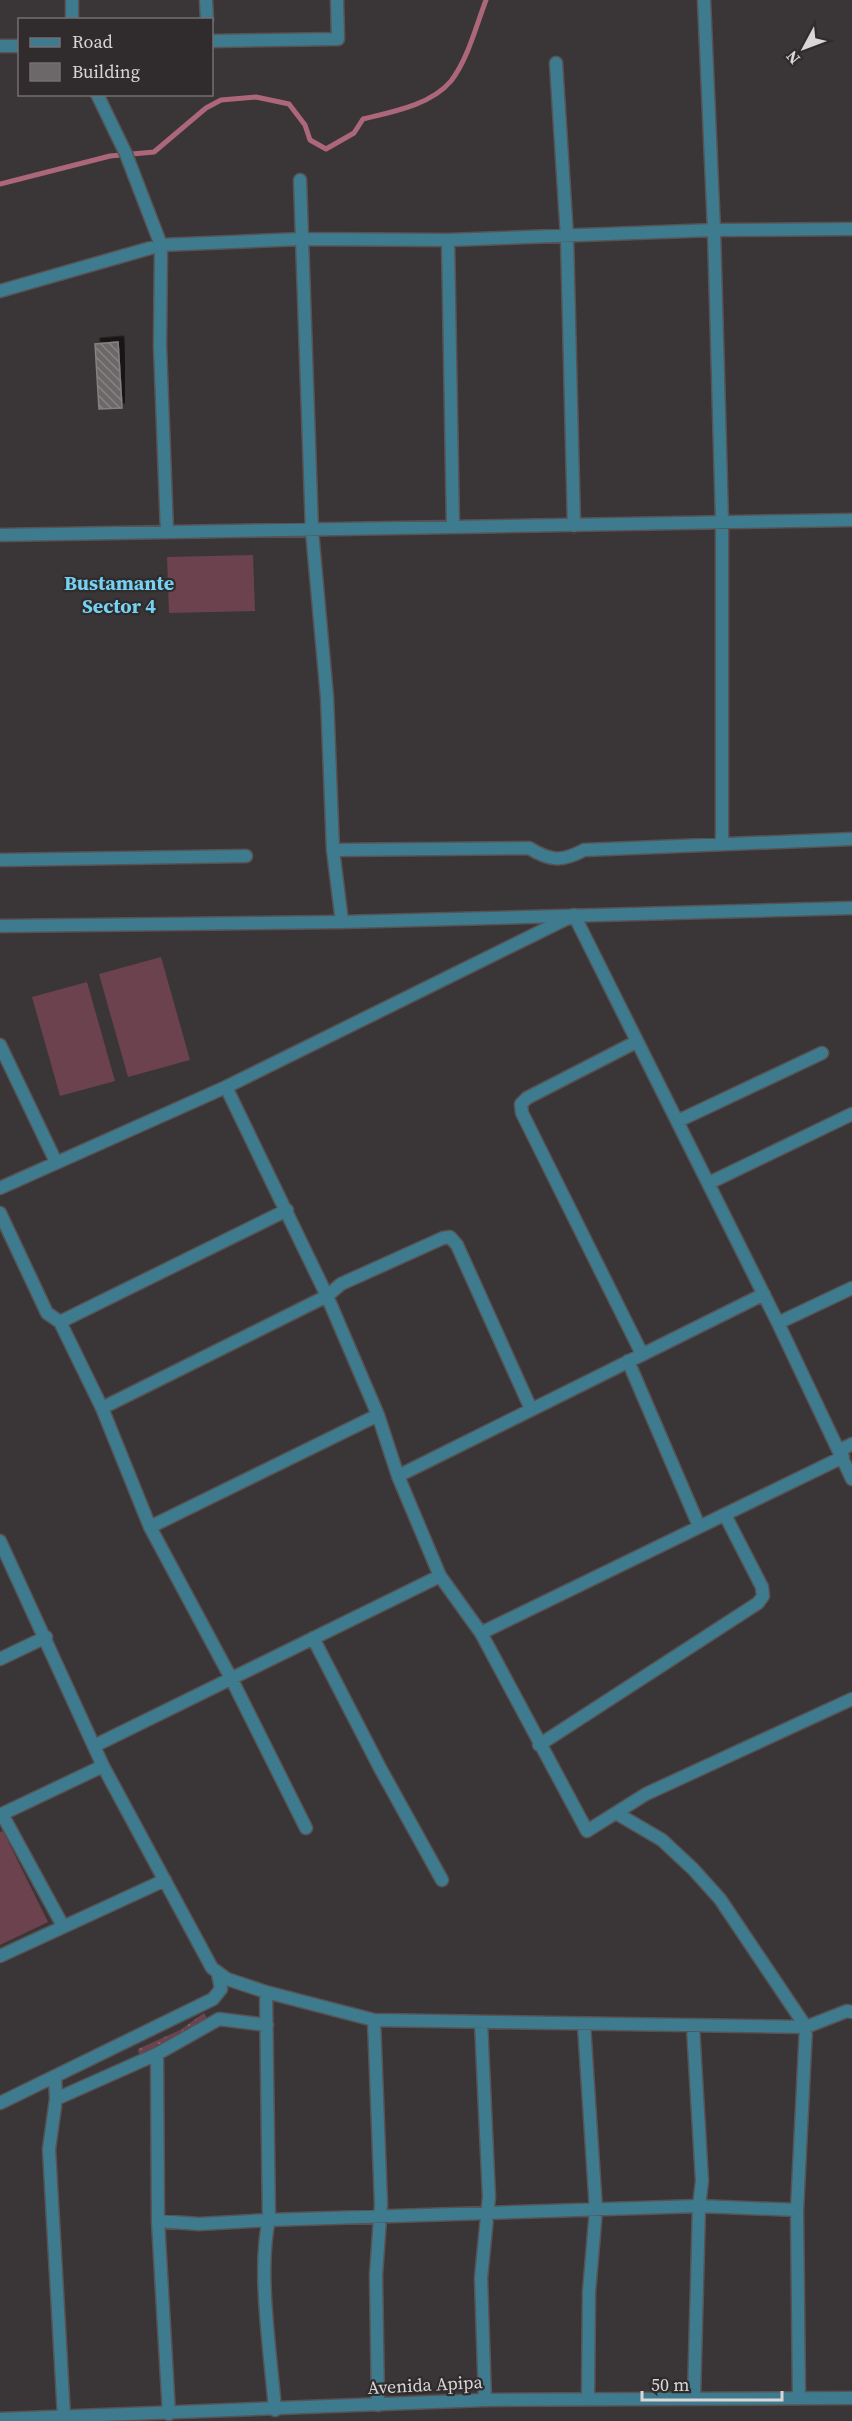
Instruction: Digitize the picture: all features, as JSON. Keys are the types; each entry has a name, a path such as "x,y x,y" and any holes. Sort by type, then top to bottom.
{"street":[{"path":"72,0 72,18"},
{"path":"206,0 207,18"},
{"path":"213,41 338,39 337,0"},
{"path":"704,0 714,231 722,521 722,844"},
{"path":"0,46 18,46"},
{"path":"556,63 567,237 574,526"},
{"path":"98,96 126,154 161,246 160,346 167,532"},
{"path":"300,180 312,531 327,697 333,850 342,922"},
{"path":"0,291 161,246 302,239 448,240 852,229"},
{"path":"448,240 453,527"},
{"path":"0,535 852,520"},
{"path":"333,850 529,848 542,856 557,860 570,858 584,850 852,839"},
{"path":"0,860 246,856"},
{"path":"0,926 342,922 852,908"},
{"path":"574,915 764,1294 852,1479"},
{"path":"0,1188 226,1087 574,915"},
{"path":"636,1042 527,1098 521,1104 522,1113 642,1354"},
{"path":"1,1050 56,1162"},
{"path":"678,1122 822,1053"},
{"path":"226,1087 327,1296 378,1415 398,1476 441,1576 481,1634 587,1831 646,1794 852,1699"},
{"path":"709,1183 852,1114"},
{"path":"60,1322 286,1210"},
{"path":"0,1213 47,1313 60,1322 102,1408 150,1527 232,1680 306,1828"},
{"path":"102,1408 327,1296 341,1284 443,1238 450,1237 457,1245 531,1408"},
{"path":"778,1323 852,1288"},
{"path":"398,1476 764,1294"},
{"path":"628,1361 699,1526"},
{"path":"150,1527 378,1415"},
{"path":"481,1634 725,1515 841,1453 852,1444"},
{"path":"539,1745 758,1603 763,1596 762,1587 725,1515"},
{"path":"0,1541 46,1637 103,1766 212,1968 218,1974 266,1992 374,2020 806,2027 850,2010"},
{"path":"94,1746 441,1576"},
{"path":"0,1659 46,1637"},
{"path":"313,1638 380,1768 442,1880"},
{"path":"63,1926 1,1815 103,1766"},
{"path":"616,1813 662,1840 720,1899 806,2027 797,2210 799,2397"},
{"path":"0,1956 165,1880"},
{"path":"0,2103 213,1999 220,1989 218,1974"},
{"path":"266,1992 269,2220 266,2235 265,2271 275,2410"},
{"path":"56,2099 157,2054 219,2019 267,2025"},
{"path":"374,2020 381,2204 378,2217 378,2405"},
{"path":"481,2022 489,2197 481,2278 485,2400"},
{"path":"584,2025 596,2210 590,2292 588,2398"},
{"path":"693,2026 702,2181 699,2206 694,2398"},
{"path":"157,2054 158,2221 169,2414"},
{"path":"55,2076 56,2099 49,2149 64,2417"},
{"path":"158,2221 199,2224 699,2206 797,2210"},
{"name":"Avenida Apipa","path":"0,2419 485,2400 852,2398"}],"shaded area":[{"path":"253,555 255,611 169,613 167,557"},
{"path":"161,957 190,1060 128,1077 99,974"},
{"path":"87,982 115,1081 60,1096 32,997"},
{"path":"3,1831 48,1922 0,1945 0,1832"},
{"path":"204,2013 207,2018 188,2031 139,2055 138,2049 180,2030"}],"building":[{"path":"118,342 122,408 99,409 95,344"}],"waterway":[{"path":"0,184 110,156 154,152 206,108 221,100 256,97 289,104 305,125 310,140 326,149 354,133 363,119 422,102 443,89 462,63 486,0"}],"district":[{"name":"Bustamante Sector 4","path":"119,594"}]}
